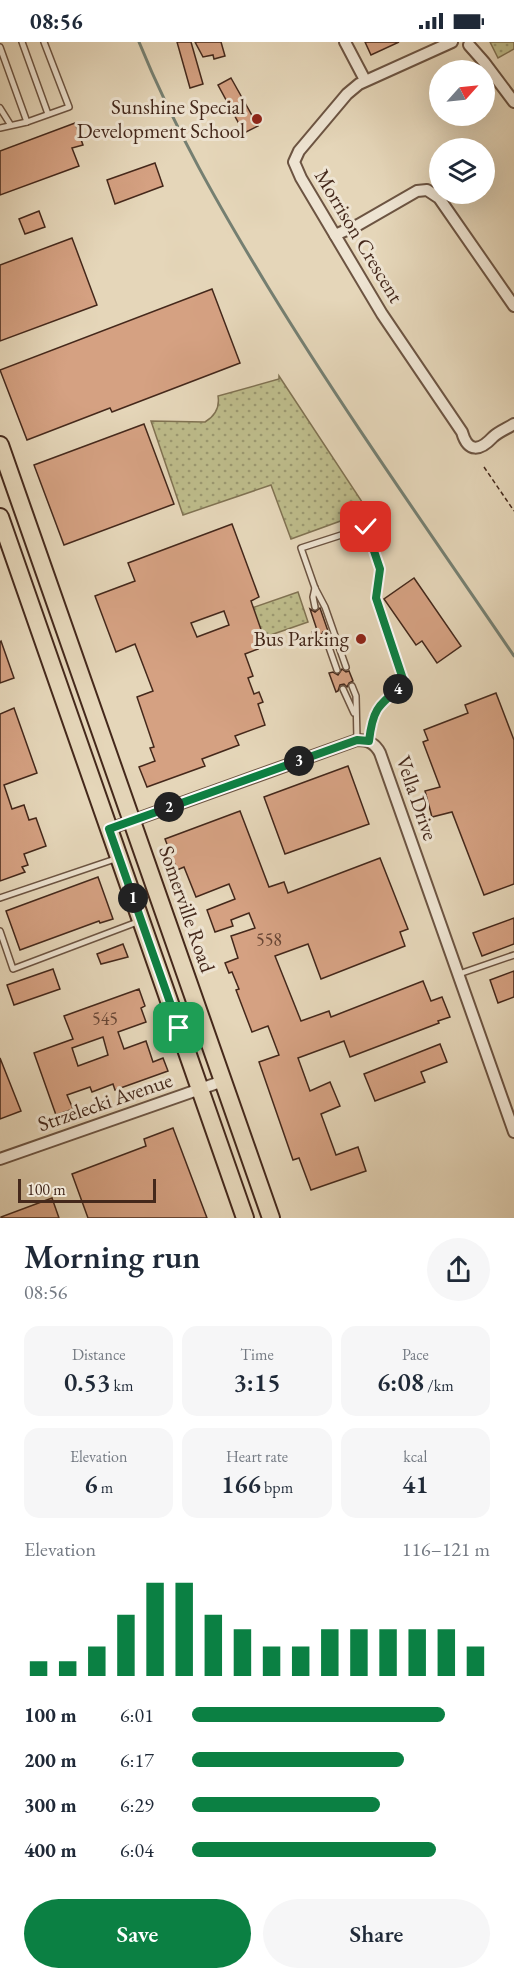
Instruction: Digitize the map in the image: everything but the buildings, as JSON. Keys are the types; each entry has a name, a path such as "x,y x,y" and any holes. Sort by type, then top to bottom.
{"main road":[{"name":"Somerville Road","path":"2,457 271,1218"},
{"path":"0,517 245,1218"}],"street":[{"path":"463,43 484,62 514,102"},
{"name":"Morrison Crescent","path":"463,43 362,82 346,94 305,143 294,162 301,178 382,314 462,432 468,445 474,448 483,447 493,437 514,424"},
{"path":"347,46 362,82"},
{"path":"336,238 417,191 422,189 433,192 514,306"},
{"name":"Vella Drive","path":"109,829 357,740 369,741 376,746 514,1132"},
{"name":"Strzelecki Avenue","path":"0,1159 223,1081"}],"lane":[{"path":"22,42 48,114"},
{"path":"0,128 27,122 69,107 44,42"},
{"path":"0,47 27,122"},
{"path":"0,108 10,124"},
{"path":"346,667 302,548 366,527 380,569 376,598 404,682 379,707 372,718 369,741"},
{"path":"315,588 313,597 315,608"},
{"path":"325,636 337,670"},
{"path":"352,686 356,696 357,740"},
{"path":"343,689 356,717"},
{"path":"0,898 119,857"},
{"path":"0,931 13,969 141,921"},
{"path":"458,974 514,955"}],"path":[{"path":"484,466 514,511"}],"shaded area":[{"path":"490,42 514,42 514,49 498,58"},
{"path":"279,376 368,511 291,539 271,485 183,515 151,421 205,422 216,411 218,396 279,379"},
{"path":"298,592 308,622 262,638 252,608"}],"waterway":[{"path":"139,42 167,105 199,167 268,287 358,427 514,656"}],"place":[{"name":"Sunshine Special Development School","path":"257,119"},
{"name":"Bus Parking","path":"361,639"}],"route":[{"path":"179,1028 109,829 357,740 369,741 372,718 379,707 404,682 376,598 380,569 366,527"}]}
